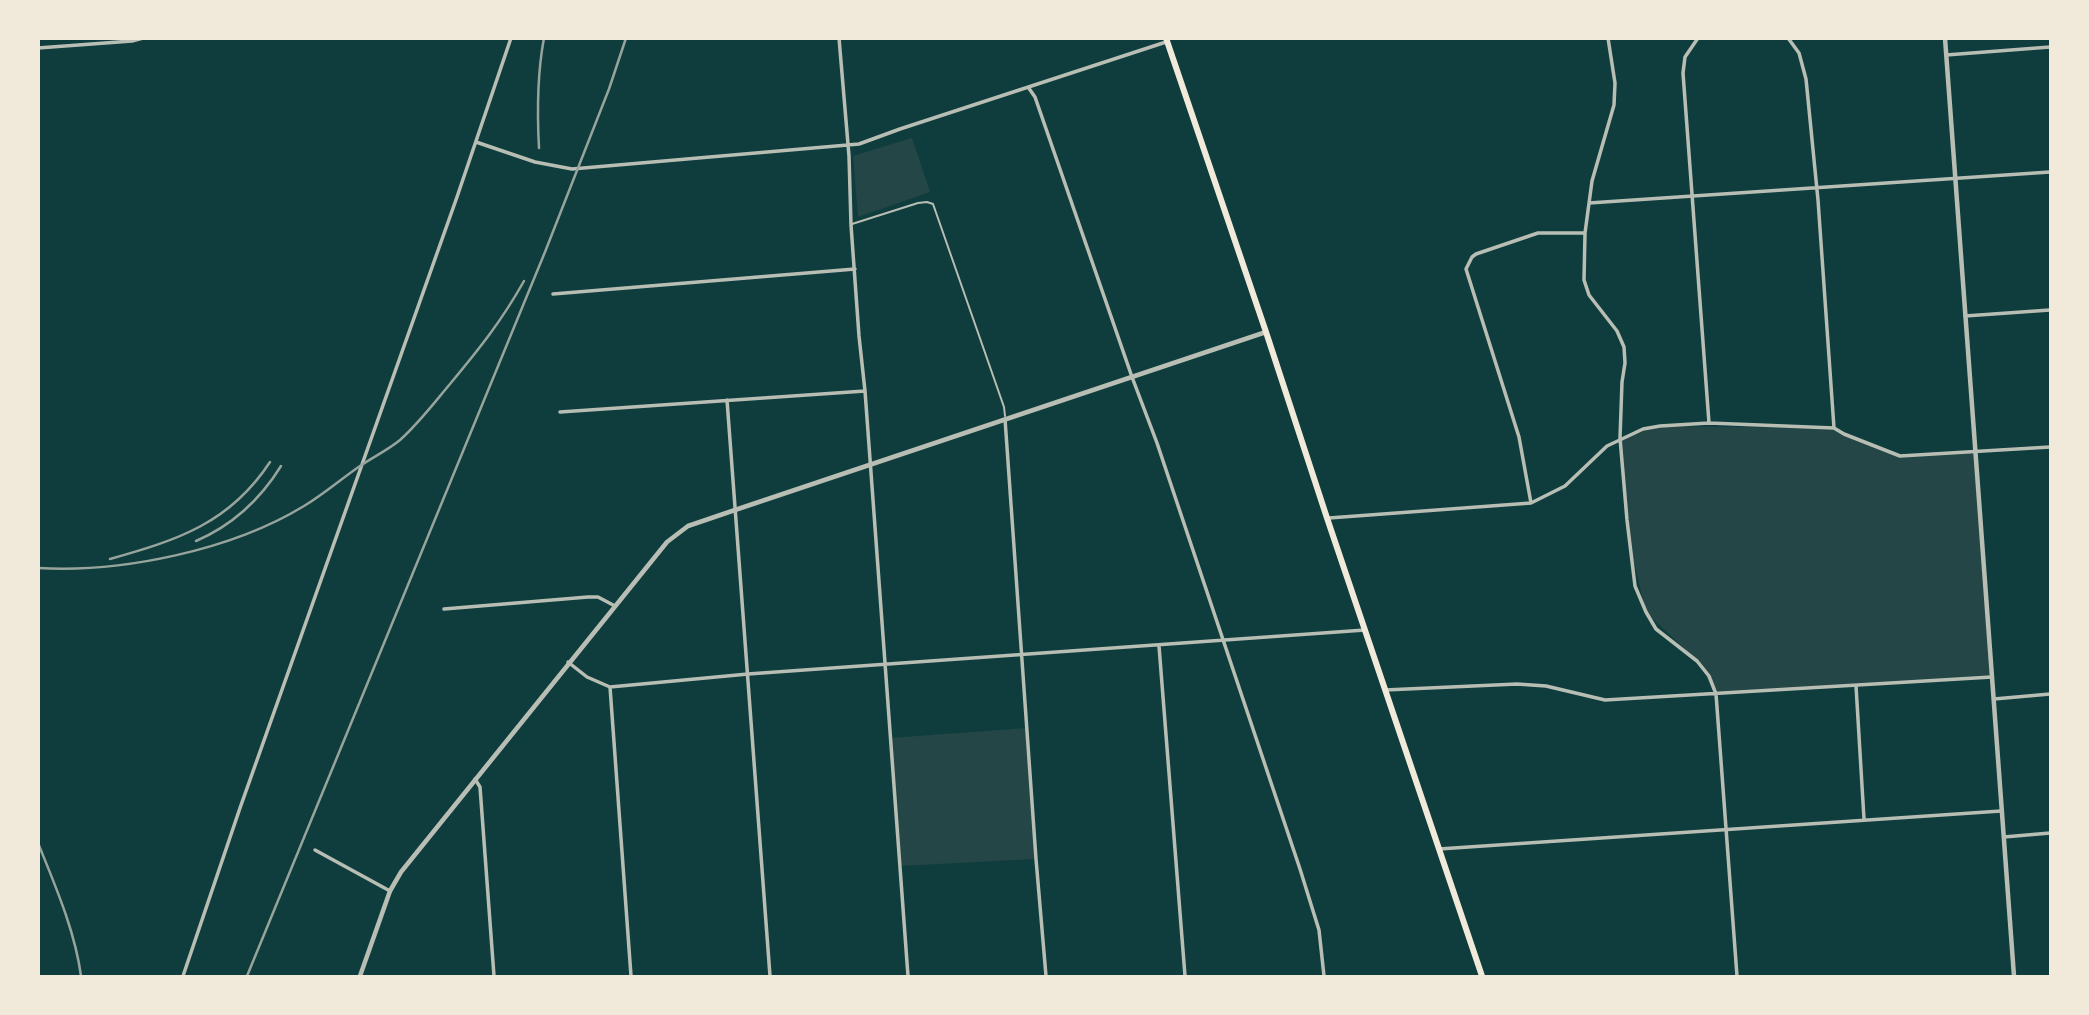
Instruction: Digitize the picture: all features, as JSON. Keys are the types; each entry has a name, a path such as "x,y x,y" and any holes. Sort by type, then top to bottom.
{"main road":[{"path":"1167,40 1482,976"}],"street":[{"path":"38,48 143,38"},
{"path":"183,976 476,142 510,38"},
{"path":"839,38 908,976"},
{"path":"1608,38 1615,83 1614,105 1592,181 1585,233 1584,280 1589,295 1617,331 1624,347 1620,438 1635,586 1656,629 1697,661 1709,676 1716,694 1737,976"},
{"path":"1698,38 1685,57 1684,73 1709,423"},
{"path":"1788,38 1799,53 1806,79 1817,189 1834,428"},
{"path":"1945,38 2014,976"},
{"path":"476,142 536,162 572,169 859,144 1167,40"},
{"path":"1946,55 2050,47"},
{"path":"1028,87 1035,97 1157,443 1319,930 1324,976"},
{"path":"1589,204 2050,172"},
{"path":"1531,503 1519,437 1466,269 1476,254 1538,233 1585,233"},
{"path":"553,294 855,269"},
{"path":"1965,316 2050,310"},
{"path":"360,976 390,891 401,872 568,662 673,536 688,526 1266,332"},
{"path":"560,412 865,391"},
{"path":"727,400 770,976"},
{"path":"1005,419 1035,859 1046,976"},
{"path":"1327,518 1531,503 1565,486 1607,446 1620,438 1651,427 1709,423 1834,428 1900,456 2050,447"},
{"path":"444,609 588,597 598,597 615,606"},
{"path":"568,662 587,677 610,687 748,674 1365,630"},
{"path":"1159,646 1185,976"},
{"path":"1385,690 1517,684 1546,686 1605,700 1992,677"},
{"path":"1856,686 1864,819"},
{"path":"610,687 631,976"},
{"path":"1994,699 2050,694"},
{"path":"475,779 480,787 494,976"},
{"path":"1439,849 2001,811"},
{"path":"2004,837 2050,833"},
{"path":"315,850 390,891"}],"lane":[{"path":"851,225 918,203 933,204 998,388 1005,419"}],"shaded area":[{"path":"912,138 930,192 858,217 853,156"},
{"path":"1660,426 1834,428 1900,456 1976,452 1992,677 1716,694 1697,661 1646,612 1632,554 1620,438"},
{"path":"1027,728 1036,859 899,866 890,738"}],"railway":[{"path":"539,148 538,93 544,38"},
{"path":"247,976 545,252 609,89 626,38"},
{"path":"38,568 105,567 176,555 244,535 304,506 395,444 414,427 480,347 524,281"},
{"path":"110,559 180,536 220,514 238,500 270,462"},
{"path":"196,541 234,519 264,490 281,466"},
{"path":"38,843 69,925 81,976"}]}
